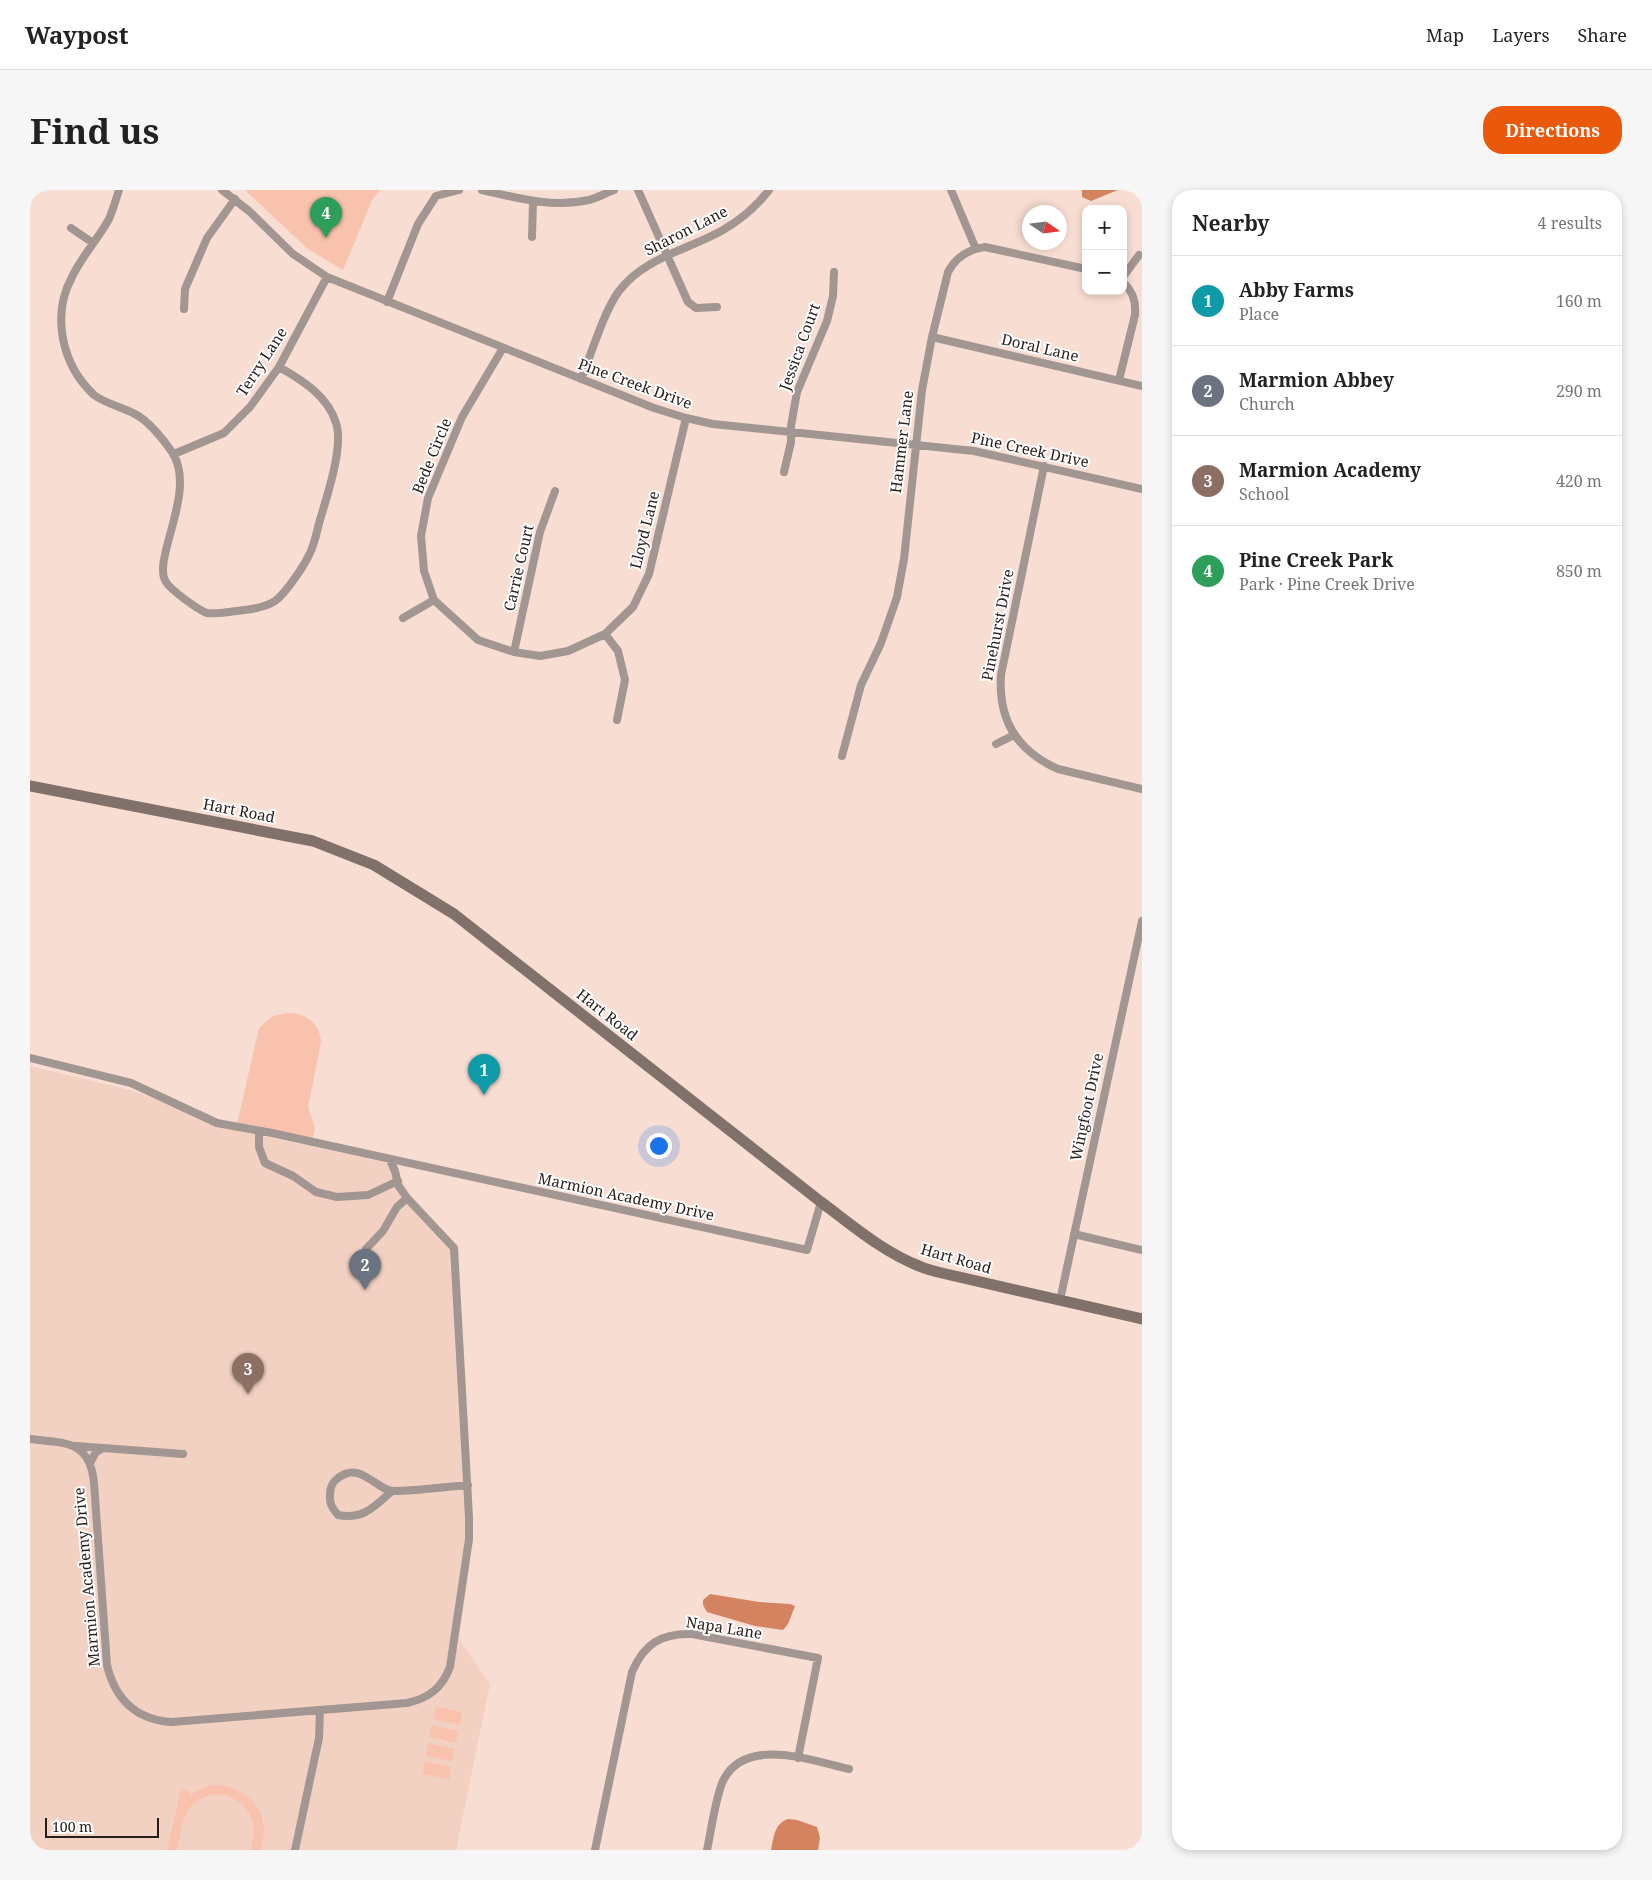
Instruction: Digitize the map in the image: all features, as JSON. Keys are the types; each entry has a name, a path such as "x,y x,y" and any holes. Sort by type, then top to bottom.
{"street":[{"path":"119,190 109,218 71,278 61,305 62,339 66,354 76,373 96,396 136,414 158,434 174,454 181,492 163,574 167,584 199,609 209,613 264,605 275,600 299,573 311,551 335,467 338,436 337,425 332,413 321,397 303,381 279,367"},
{"name":"Pine Creek Drive","path":"222,190 235,199 294,254 327,277 654,408 713,424 974,451 1142,489"},
{"path":"387,302 418,224 436,196 459,190"},
{"path":"482,190 533,202 589,200 614,190"},
{"path":"638,190 688,302 696,308 717,307"},
{"name":"Sharon Lane","path":"581,379 606,317 619,292 639,271 666,255 730,226 756,207 769,190"},
{"path":"951,190 976,249 994,248 1082,268"},
{"path":"184,309 184,289 207,238 235,199"},
{"path":"532,237 533,202"},
{"path":"71,228 93,243"},
{"name":"Hammer Lane","path":"842,756 861,685 881,643 897,597 904,559 922,390 932,337 948,272 956,260 976,249"},
{"path":"1127,271 1139,254"},
{"name":"Jessica Court","path":"784,472 791,442 797,392 819,342 829,313 833,296 834,272"},
{"name":"Terry Lane","path":"174,454 224,433 250,407 279,367 327,277"},
{"path":"1119,380 1135,315 1134,298 1127,286"},
{"name":"Doral Lane","path":"932,337 1142,386"},
{"name":"Bede Circle","path":"503,348 462,417 428,498 420,536 424,571 434,600 478,640 514,652 540,656 568,651 605,634"},
{"name":"Lloyd Lane","path":"605,634 633,607 649,574 686,418"},
{"name":"Pinehurst Drive","path":"1044,466 1001,675 1000,691 1002,706 1014,735 1044,764 1142,789"},
{"name":"Carrie Court","path":"514,652 540,532 556,491"},
{"path":"403,618 434,600"},
{"path":"605,634 618,651 625,680 617,720"},
{"path":"996,744 1014,735"},
{"name":"Hart Road","path":"30,786 313,841 374,865 454,914 868,1237 919,1266 946,1274 1142,1319"},
{"name":"Wingfoot Drive","path":"1060,1300 1142,921"},
{"name":"Marmion Academy Drive","path":"30,1058 131,1083 217,1123 807,1250 821,1202"},
{"path":"259,1131 259,1147 266,1163 293,1176 316,1192 337,1197 368,1195 398,1182"},
{"name":"Marmion Academy Drive","path":"76,1446 87,1456 94,1483 107,1665 114,1686 127,1704 135,1711 152,1720 172,1722 407,1703 427,1697 438,1688 450,1667 452,1658 469,1539 468,1485 454,1248 406,1198 390,1160"},
{"path":"366,1249 383,1231 397,1207 406,1198"},
{"path":"1074,1234 1142,1250"},
{"path":"30,1439 76,1446 183,1454"},
{"path":"90,1463 96,1452 104,1448"},
{"path":"392,1491 376,1506 350,1518 338,1515 331,1507 330,1499 333,1481 342,1474 353,1472 366,1476 392,1491 468,1485"},
{"name":"Napa Lane","path":"595,1850 632,1672 639,1656 650,1645 662,1638 677,1634 692,1634 818,1658 798,1758"},
{"path":"295,1850 319,1738 320,1710"},
{"path":"707,1850 723,1780 728,1772 738,1763 752,1756 771,1753 849,1769"}],"shaded area":[{"path":"245,190 380,190 372,200 343,270 308,249"},
{"path":"1082,190 1118,190 1091,201 1082,197"},
{"path":"294,1013 311,1020 320,1035 321,1042 308,1107 315,1128 312,1140 237,1124 259,1028 273,1016"},
{"path":"30,1066 130,1090 249,1133 397,1165 402,1180 410,1194 457,1247 473,1541 459,1639 490,1684 456,1850 30,1850"},
{"path":"710,1594 795,1606 788,1624 783,1630 755,1626 707,1612 703,1605 703,1600"},
{"path":"436,1707 462,1712 460,1725 433,1719"},
{"path":"432,1725 458,1731 456,1743 429,1737"},
{"path":"428,1743 455,1749 452,1761 426,1756"},
{"path":"425,1761 451,1767 449,1779 422,1774"},
{"path":"212,1785 222,1785 240,1791 254,1803 263,1820 264,1833 261,1850 251,1850 254,1833 253,1823 243,1805 234,1799 215,1795 197,1801 189,1809 182,1824 177,1850 167,1850 181,1789 190,1791 190,1795"},
{"path":"788,1819 817,1827 820,1838 818,1850 771,1850 777,1828 783,1821"}],"place":[{"name":"Pine Creek Park","path":"326,238"},
{"name":"Abby Farms","path":"484,1095"},
{"name":"Marmion Abbey","path":"365,1290"},
{"name":"Marmion Academy","path":"248,1394"}]}
